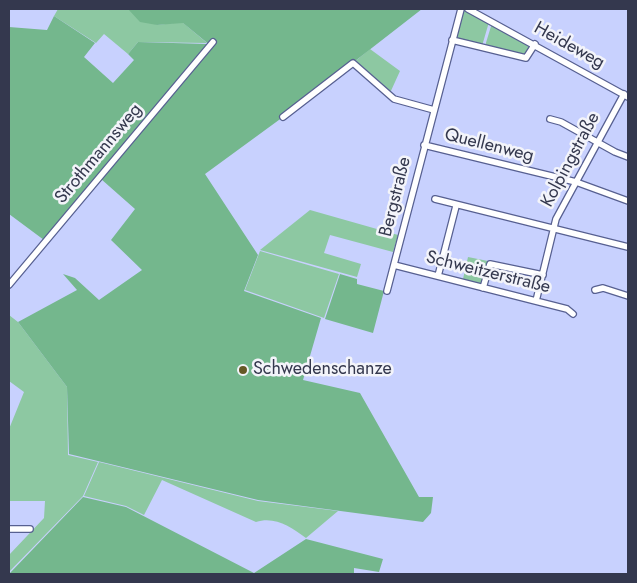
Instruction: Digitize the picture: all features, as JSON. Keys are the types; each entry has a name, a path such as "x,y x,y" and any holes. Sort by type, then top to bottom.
{"street":[{"name":"Bergstraße","path":"387,291 461,9"},
{"name":"Heideweg","path":"468,9 626,95"},
{"path":"452,40 526,58 535,44"},
{"name":"Strothmannsweg","path":"9,285 213,42"},
{"path":"283,117 353,63 394,99 434,110"},
{"name":"Kolpingstraße","path":"536,301 556,219 626,95"},
{"path":"550,119 561,122 628,157"},
{"name":"Quellenweg","path":"424,145 576,182 628,201"},
{"path":"435,199 456,206 628,247"},
{"path":"438,276 456,206"},
{"path":"483,288 490,264 543,275"},
{"name":"Schweitzerstraße","path":"394,265 567,309 573,314"},
{"path":"595,290 603,288 628,296"},
{"path":"9,529 30,529"}],"green space":[{"path":"58,9 128,9 157,25 182,22 207,43 138,42 128,54 104,34 96,43 54,16"},
{"path":"128,9 422,9 283,117 205,174 258,255 244,291 321,318 303,380 360,393 419,497 433,497 431,513 423,522 258,500 69,454 67,387 18,322 77,290 63,274 75,278 99,300 142,270 111,240 135,209 101,179 211,46 183,23 157,25 140,22"},
{"path":"462,9 489,22 482,46 454,37"},
{"path":"54,16 95,43 84,57 113,83 134,60 128,54 138,42 207,44 44,240 9,214 9,27 47,30"},
{"path":"492,23 533,45 525,56 485,46"},
{"path":"370,49 400,71 390,93 353,63"},
{"path":"310,210 398,235 393,252 330,235 324,253 361,264 357,277 260,250"},
{"path":"260,251 339,274 324,318 245,290"},
{"path":"468,257 488,261 482,284 463,279"},
{"path":"340,274 357,279 357,284 384,291 373,333 325,319"},
{"path":"9,315 18,322 67,387 68,455 98,462 83,496 9,572 9,555 44,518 45,501 9,501 9,429 24,392 9,381"},
{"path":"99,462 258,501 338,511 306,538 282,524 270,520 256,522 162,480 144,515 126,506 84,496"},
{"path":"83,497 126,507 254,573 306,539 383,559 379,572 354,568 354,574 9,574"}],"place":[{"name":"Schwedenschanze","path":"243,370"}]}
